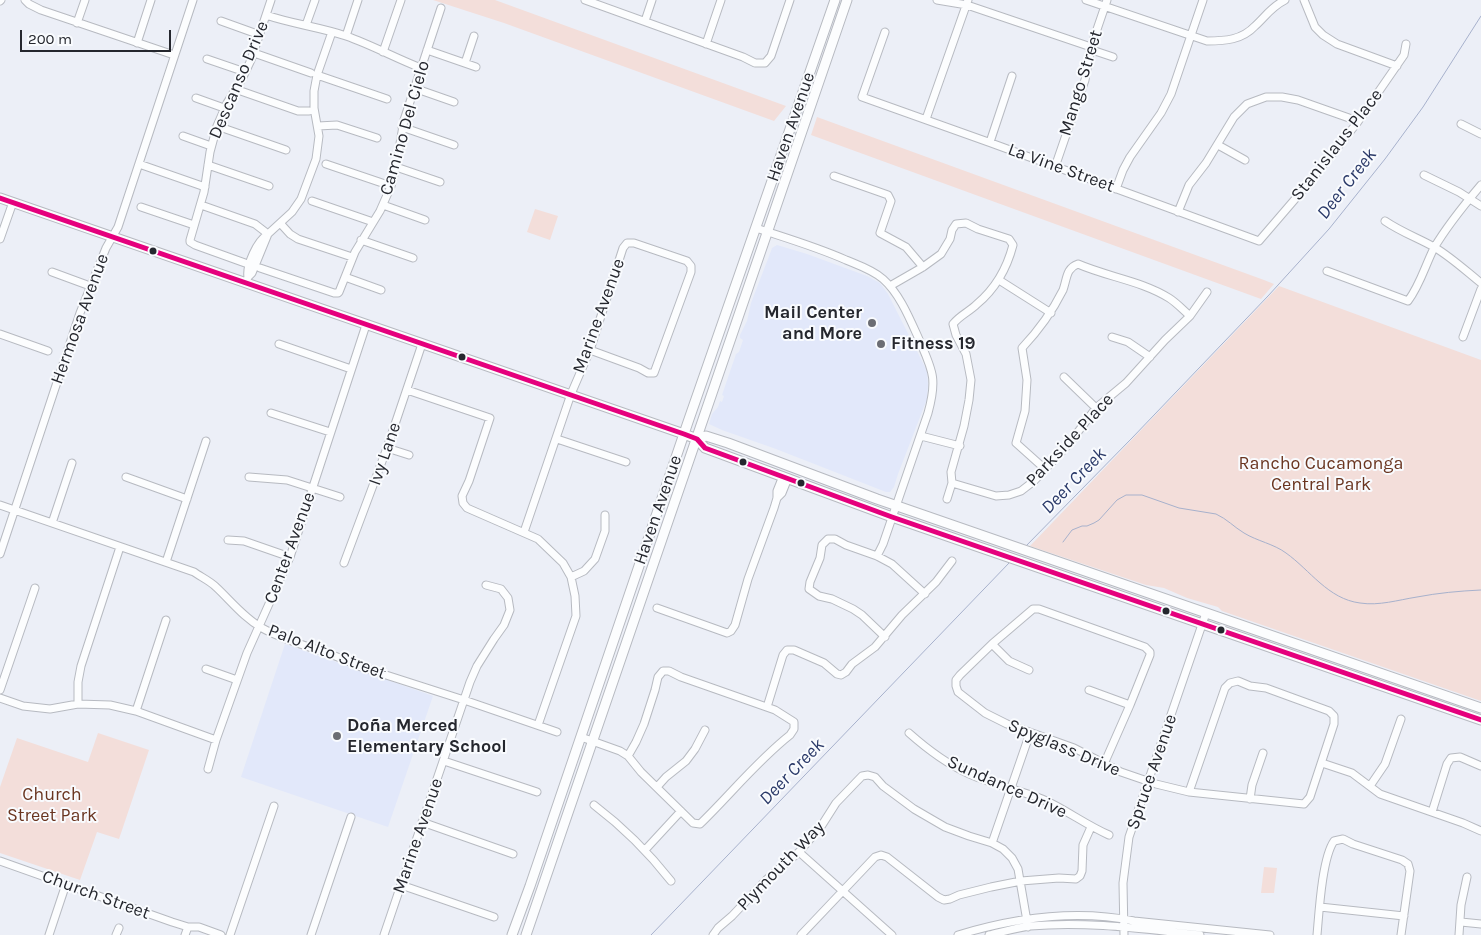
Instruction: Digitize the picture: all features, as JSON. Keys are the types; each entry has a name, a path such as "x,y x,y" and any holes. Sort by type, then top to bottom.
{"main road":[{"name":"Haven Avenue","path":"512,935 835,0"},
{"name":"Haven Avenue","path":"526,935 847,0"},
{"path":"0,198 112,237 247,280 366,325 684,434 697,438 706,436 728,443 896,506 1481,708"},
{"path":"697,438 705,448 892,517 1481,720"}],"street":[{"path":"25,0 41,10 174,55"},
{"path":"77,23 85,0"},
{"path":"137,43 151,0"},
{"name":"Hermosa Avenue","path":"0,554 53,390 90,286 106,248 118,227 193,0"},
{"name":"Descanso Drive","path":"245,262 195,245 190,240 205,186 216,126 254,53 272,0"},
{"path":"306,25 315,0"},
{"path":"346,36 358,0"},
{"path":"384,52 401,0"},
{"path":"585,0 755,63 765,64 771,56 790,0"},
{"path":"645,21 652,0"},
{"path":"706,44 721,0"},
{"path":"937,0 968,2 1091,47 1095,51 1113,57"},
{"path":"1086,0 1106,3 1207,41 1225,41 1241,37 1253,28 1272,7 1285,0"},
{"path":"1116,189 1130,157 1161,113 1170,94 1204,0"},
{"path":"1304,0 1315,27 1322,35 1337,44 1397,66"},
{"path":"926,120 968,2"},
{"name":"Mango Street","path":"1055,166 1085,80 1091,47 1106,3"},
{"name":"Camino Del Cielo","path":"260,268 334,293 338,294 340,292 352,257 383,205 391,186 402,126 441,8"},
{"path":"266,16 346,36 422,68"},
{"path":"221,21 260,35"},
{"path":"247,280 248,271 262,238 292,212 303,195 318,151 319,141 314,108 314,74 332,32"},
{"name":"La Vine Street","path":"885,32 862,97 1258,241"},
{"path":"465,63 474,36"},
{"name":"Stanislaus Place","path":"1258,241 1308,184 1357,123 1404,55 1406,44"},
{"path":"427,50 476,67"},
{"path":"254,53 387,99"},
{"path":"207,59 245,72"},
{"path":"990,142 1012,76"},
{"path":"414,88 454,102"},
{"path":"235,90 298,111 309,111"},
{"path":"1178,212 1189,185 1206,163 1234,117 1247,104 1266,97 1282,97 1298,100 1349,118 1357,123"},
{"path":"196,98 224,108"},
{"path":"1461,124 1481,134"},
{"path":"318,126 337,125 377,138"},
{"path":"216,126 286,150"},
{"path":"402,126 454,144"},
{"path":"183,136 211,146"},
{"path":"1218,144 1245,160"},
{"path":"139,164 205,186"},
{"path":"326,164 391,186"},
{"path":"208,165 269,186"},
{"path":"396,167 440,182"},
{"path":"1424,175 1459,192 1481,206"},
{"path":"834,176 888,195 891,201 880,233 906,247 923,267"},
{"path":"1327,271 1408,301 1415,292 1435,248 1481,185"},
{"path":"312,201 373,222"},
{"path":"0,239 13,202"},
{"path":"200,205 252,222 268,234"},
{"path":"383,205 425,220"},
{"path":"141,207 194,225"},
{"path":"1385,221 1401,232 1435,248 1481,284"},
{"path":"280,222 290,234 298,239 352,257"},
{"path":"890,286 941,254 956,224 966,223 1009,239 1013,245 1010,257 988,294 975,306 959,316 953,324 956,335 966,354 971,380 960,446 951,472 952,483 946,499"},
{"path":"756,228 859,265 882,278 897,296 914,328 932,370 934,381 933,395 883,544 877,556"},
{"path":"247,280 252,273 268,234"},
{"path":"361,240 413,258"},
{"name":"Marine Avenue","path":"524,532 571,394 590,350 623,248 627,243 634,243 687,261 691,266 691,272 654,373 648,373 590,350"},
{"path":"1045,470 1016,443 1025,411 1027,380 1022,348 1051,313 1064,288 1072,266 1078,264 1090,270 1148,288 1169,298 1190,316"},
{"path":"52,272 90,286"},
{"path":"345,277 381,290"},
{"path":"998,280 1051,313"},
{"path":"1463,337 1481,289"},
{"name":"Parkside Place","path":"952,483 996,496 1009,495 1021,491 1034,481 1068,445 1096,408 1126,383 1165,340 1190,316 1207,292"},
{"name":"Center Avenue","path":"208,769 216,740 247,653 290,557 366,325"},
{"path":"0,334 48,351"},
{"path":"1112,337 1128,342 1150,357"},
{"path":"279,344 351,369"},
{"name":"Ivy Lane","path":"344,563 387,448 422,344"},
{"path":"1064,377 1096,408"},
{"path":"407,390 490,418 469,481 462,496 463,504 467,508 524,532 544,544 563,564 571,577 575,596 576,616 538,725"},
{"path":"271,413 330,432"},
{"path":"920,436 960,446"},
{"path":"557,439 626,462"},
{"path":"166,562 206,441"},
{"path":"387,448 409,455"},
{"path":"52,523 72,462"},
{"path":"126,477 187,499"},
{"path":"249,477 287,480 340,497"},
{"path":"657,608 727,633 731,631 735,625 748,579 777,498 777,491 785,477"},
{"name":"Palo Alto Street","path":"0,505 194,572 215,586 236,608 260,627 276,635 347,660 358,666 557,732"},
{"path":"571,577 584,571 596,559 605,532 605,515"},
{"path":"884,637 862,615 853,609 832,599 819,596 809,590 810,582 820,558 822,545 828,539 836,539 846,545 877,556 892,564 925,594"},
{"path":"228,540 244,541 290,557"},
{"path":"78,704 78,682 81,666 120,547"},
{"path":"767,707 782,654 787,650 794,650 824,663 841,675 875,647 902,615 936,582 952,560"},
{"name":"Marine Avenue","path":"384,935 477,666 504,625 510,610 508,598 501,589 486,585"},
{"path":"0,690 35,588"},
{"path":"1029,670 1009,661 992,644 1033,610 1039,609 1145,647 1150,652 1130,705 1104,764"},
{"name":"Spruce Avenue","path":"1124,935 1124,883 1127,852 1134,819 1206,614"},
{"path":"136,711 166,620"},
{"name":"Spyglass Drive","path":"992,644 956,680 958,692 963,697 985,713 1007,724 1074,748 1121,772 1189,792 1304,804 1310,797 1322,762"},
{"path":"206,669 237,680"},
{"path":"581,737 620,751 628,756 693,823 700,824 723,802 756,765 790,735 794,729 794,722 775,710 669,671 662,671 658,677 644,724 628,756"},
{"path":"1189,792 1225,688 1230,683 1238,681 1250,686 1266,688 1329,711 1334,716 1334,724 1322,762 1352,773 1380,794 1481,831"},
{"path":"1089,690 1130,705"},
{"path":"0,698 23,706 50,709 78,704 110,705 136,711 216,740"},
{"path":"1370,786 1385,764 1401,719"},
{"path":"657,787 666,776 686,761 705,730"},
{"name":"Sundance Drive","path":"909,733 947,762 970,774 1053,805 1109,835"},
{"path":"1028,923 1018,869 1012,858 992,843 1030,733"},
{"path":"1250,799 1252,785 1263,753"},
{"path":"1432,812 1447,764 1451,758 1460,757 1481,766"},
{"path":"444,762 537,792"},
{"name":"Plymouth Way","path":"713,935 766,880 799,852 822,825 836,803 862,776 868,774 875,776 883,786 914,809 937,822 968,836 992,843"},
{"path":"594,805 609,816 645,850 671,881"},
{"path":"230,935 274,806"},
{"path":"645,850 681,811"},
{"path":"311,935 351,817"},
{"path":"422,822 513,854"},
{"path":"801,935 875,857 887,856 944,900 1021,881 1059,878 1076,879 1082,872 1083,845 1091,827"},
{"path":"1317,935 1330,846 1334,841 1342,839 1402,860 1408,864 1410,871 1401,935"},
{"path":"799,852 892,935"},
{"name":"Church Street","path":"0,861 188,927 199,927 221,935"},
{"path":"1459,935 1461,905 1467,877"},
{"path":"49,935 66,884"},
{"path":"401,885 494,917"},
{"path":"1320,907 1404,916"},
{"path":"958,935 986,926 1028,923 1071,915 1114,917 1124,923 1200,935"},
{"path":"1461,922 1481,924"},
{"path":"989,935 1028,923"},
{"path":"1124,923 1270,935"},
{"path":"185,935 188,927"}],"shaded area":[{"path":"777,245 867,276 880,283 888,294 927,371 927,399 894,487 890,492 709,424 712,414 720,401 722,402 724,396 722,395 736,354 739,352 743,340 740,338 740,335 747,321 751,303 772,248"},
{"name":"Doña Merced Elementary School","path":"285,644 433,696 388,827 241,777"}],"green space":[{"path":"433,0 495,0 786,106 774,121 504,23"},
{"path":"817,117 1274,284 1261,299 811,135"},
{"path":"535,209 558,216 550,240 527,232"},
{"name":"Rancho Cucamonga Central Park","path":"1279,286 1481,360 1481,701 1222,611 1218,607 1187,598 1164,588 1146,585 1030,546"},
{"name":"Church Street Park","path":"98,733 149,750 119,839 97,832 80,880 0,853 0,787 17,738 88,762"},
{"path":"1264,867 1277,868 1274,893 1261,893"}],"waterway":[{"name":"Deer Creek","path":"1025,547 1268,296 1329,229 1385,159 1423,107 1481,16"},
{"path":"1063,542 1072,530 1099,520 1117,500 1126,495 1142,495 1179,508 1220,516 1240,531 1281,550 1329,590 1349,600 1367,604 1381,603 1441,593 1481,590"},
{"name":"Deer Creek","path":"651,935 1010,562"}],"transit line":[{"path":"0,198 684,434 697,439 705,448 892,517 1481,720"}],"place":[{"name":"Mail Center and More","path":"872,323"},
{"name":"Fitness 19","path":"881,344"},
{"name":"Doña Merced Elementary School","path":"337,736"}]}
